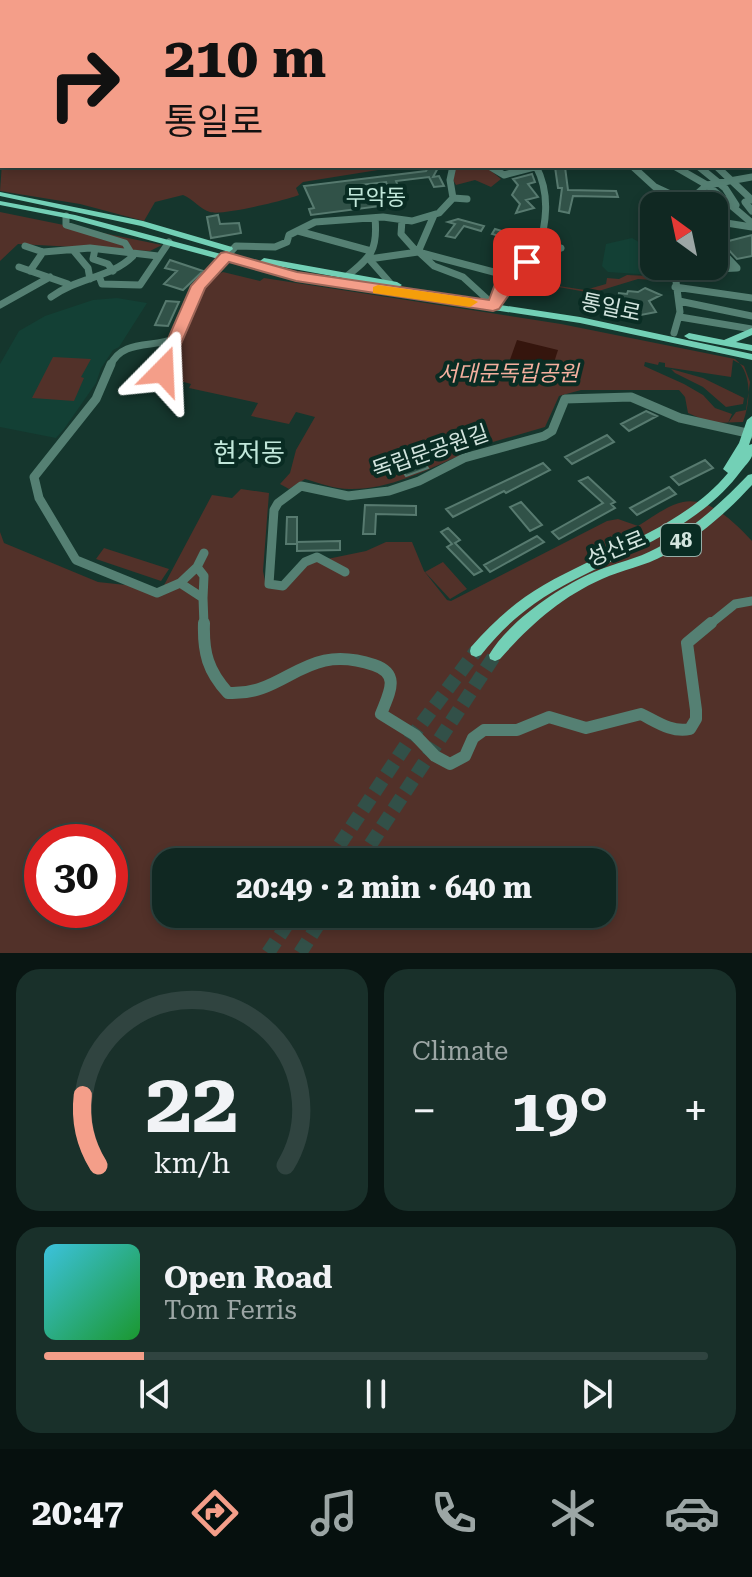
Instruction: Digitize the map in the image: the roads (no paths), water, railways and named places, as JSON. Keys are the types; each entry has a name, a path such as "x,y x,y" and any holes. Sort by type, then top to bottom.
{"main road":[{"name":"통일로","path":"0,194 143,224 304,278 492,301 750,355"},
{"name":"통일로","path":"0,203 169,242 726,342 750,355"},
{"path":"726,342 752,330"},
{"path":"594,571 613,548 673,515 715,483 732,464 750,433 752,420"},
{"name":"48","path":"743,475 752,448"},
{"name":"48","path":"594,571 692,511 743,475 752,461"},
{"name":"성산로","path":"476,651 500,623 533,599 594,571 659,553 681,540 732,500 743,475"},
{"name":"성산로","path":"495,655 530,619 594,571"}],"street":[{"path":"453,168 450,180 453,198"},
{"path":"492,168 504,175 530,168"},
{"path":"538,168 548,214 538,254"},
{"path":"634,168 665,192"},
{"path":"677,168 733,205 752,223 752,227 728,223"},
{"path":"682,171 691,168"},
{"path":"700,168 719,182 733,205"},
{"path":"718,168 750,201 752,211"},
{"path":"699,192 707,185 752,177"},
{"path":"418,252 434,215 453,198 467,199"},
{"path":"733,205 750,201"},
{"path":"163,371 199,286 229,253 241,245 275,247 287,242 289,235 315,222 375,218 412,221 434,215"},
{"path":"66,216 66,225 110,236 125,243 132,253"},
{"path":"347,276 370,255 377,237 375,218"},
{"path":"402,220 404,239 418,252 434,266 463,277 492,301 501,296 505,275 538,254 561,248"},
{"path":"298,231 370,255 418,252 505,275"},
{"path":"73,250 102,284 140,285 169,242"},
{"path":"25,246 43,252 95,249 158,256"},
{"path":"95,249 93,259 108,264 113,271"},
{"path":"30,271 43,252"},
{"path":"51,297 68,284 94,278 128,263 132,253"},
{"path":"370,255 391,284"},
{"path":"728,258 737,268 728,268"},
{"path":"128,263 148,273"},
{"path":"19,267 68,284"},
{"path":"0,305 50,277"},
{"path":"674,333 680,317 675,280"},
{"path":"675,287 752,298"},
{"path":"679,301 752,316"},
{"path":"680,317 752,330"},
{"path":"174,339 162,344 134,345 114,357 96,399 34,475 33,483 76,560 157,593 184,586 204,553"},
{"name":"독립문공원길","path":"345,572 322,556 312,556 283,586 269,584 274,510 278,503 301,486 348,496 389,491 419,481 464,458 544,436 552,431 565,399 581,396 631,397 680,418 750,433"},
{"path":"197,567 204,576 206,665 213,679 228,693 252,694 319,659 338,657 374,665 389,672 392,680 390,696 381,714 384,719 415,735 441,762 450,764 465,756 473,738 484,730 517,730 549,717 586,728 641,714 669,728 681,731 690,729 696,719 696,710 687,643 735,604 752,601"},
{"path":"184,586 203,598"}],"tunnel":[{"path":"337,848 410,739 476,651"},
{"path":"368,848 495,655"},
{"path":"268,953 285,928"},
{"path":"300,953 316,928"}],"district":[{"name":"무악동","path":"376,197"},
{"name":"현저동","path":"249,453"}],"park label":[{"name":"서대문독립공원","path":"508,373"}]}
